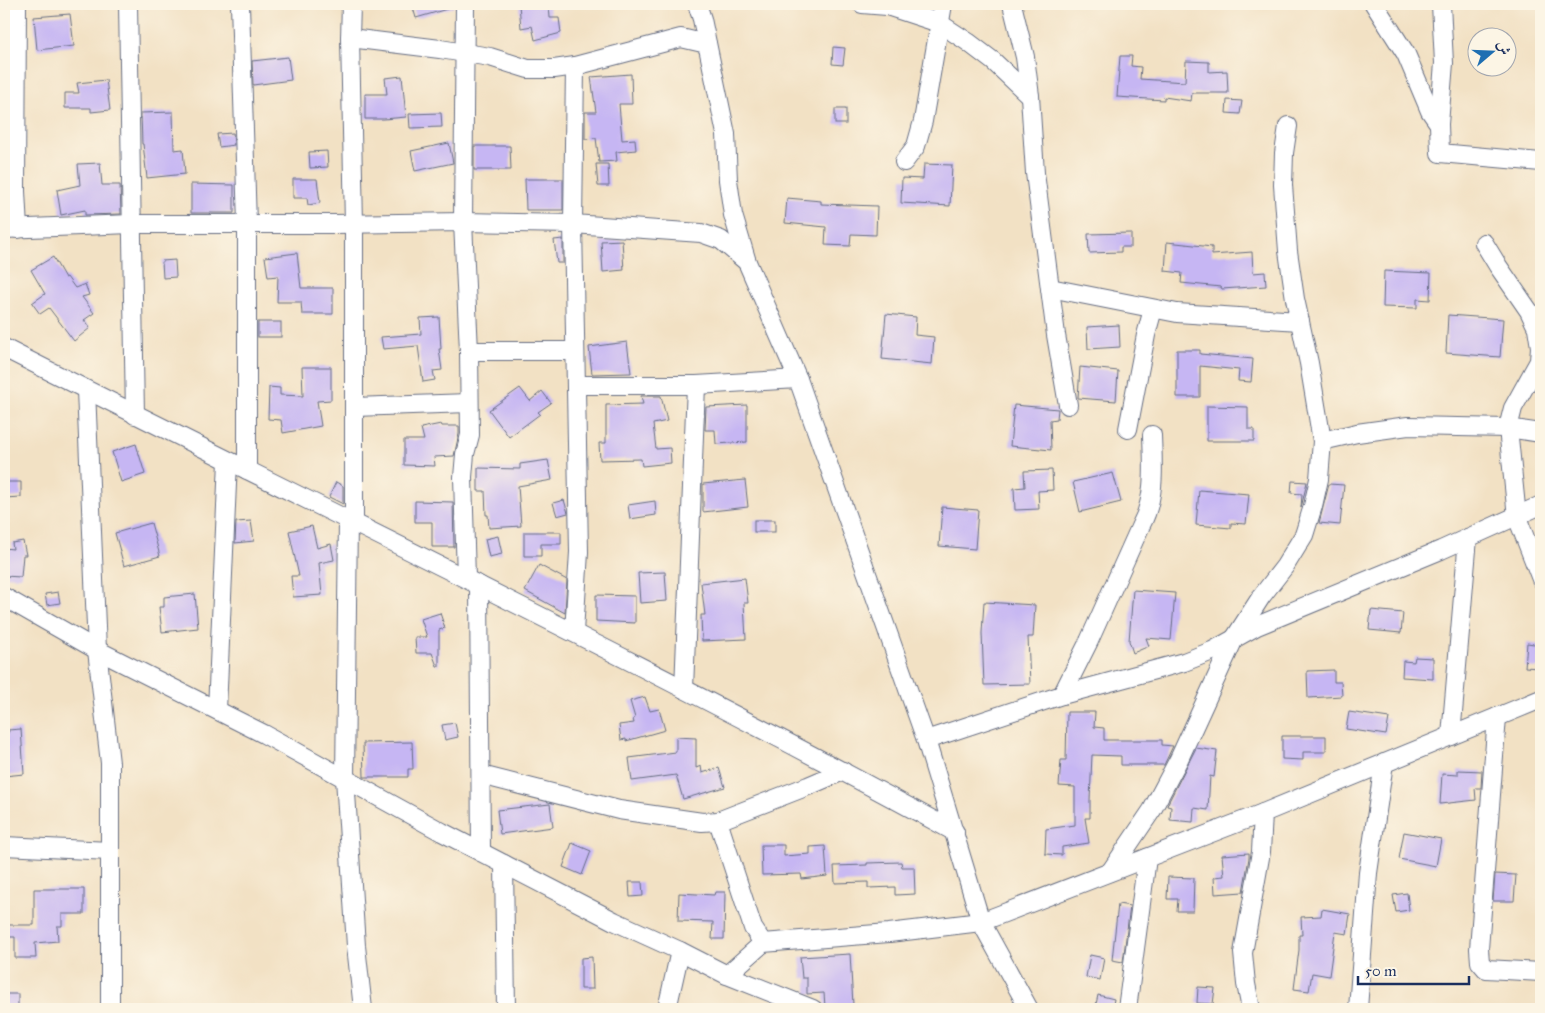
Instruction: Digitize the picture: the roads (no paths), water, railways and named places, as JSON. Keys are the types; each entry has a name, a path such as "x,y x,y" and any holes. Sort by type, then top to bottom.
{"street":[{"path":"16,4 10,66 16,191 11,229 131,224 463,222 573,224 701,233 721,240 747,262"},
{"path":"128,4 135,415"},
{"path":"240,4 247,224 247,470"},
{"path":"351,4 354,407 345,778 356,946 363,1009"},
{"path":"465,4 463,222 469,352 470,435 465,454 463,477 473,581 481,774 482,852"},
{"path":"697,4 726,134 728,180 733,215 747,262 798,379 926,740 981,922 1030,1009"},
{"path":"862,4 887,6 939,22 992,61 1030,96"},
{"path":"904,162 916,146 923,121 943,4"},
{"path":"1012,4 1025,57 1030,96 1035,173 1068,405"},
{"path":"1374,4 1406,54 1430,111 1439,124"},
{"path":"1441,4 1444,63 1439,124 1440,153 1541,162"},
{"path":"350,38 465,52 490,57 528,70 575,66 682,38 707,44"},
{"path":"574,632 579,552 574,351 575,66"},
{"path":"1110,872 1152,810 1179,760 1234,639 1261,597 1285,566 1304,535 1314,506 1319,479 1322,441 1288,251 1283,185 1284,153 1288,126"},
{"path":"1484,243 1529,311 1537,328 1540,347 1538,361 1513,408 1508,428 1517,517 1541,579"},
{"path":"1050,288 1177,313 1300,320"},
{"path":"1128,429 1146,335 1153,309"},
{"path":"4,348 684,688 843,771 954,832"},
{"path":"469,352 574,351"},
{"path":"576,385 696,385 798,379"},
{"path":"684,688 696,385"},
{"path":"86,390 97,650 110,764 110,1009"},
{"path":"354,407 469,403"},
{"path":"1322,441 1357,433 1408,426 1508,428 1541,433"},
{"path":"1062,695 1148,512 1151,496 1152,435"},
{"path":"217,710 228,461"},
{"path":"926,740 1062,695 1184,662 1212,651 1257,626 1441,550 1541,505"},
{"path":"1451,736 1468,538"},
{"path":"4,597 97,650 217,710 614,921 727,975 807,1008"},
{"path":"727,975 763,943 889,933 981,922 1263,813 1541,699"},
{"path":"1497,717 1478,949 1480,962 1486,969 1541,972"},
{"path":"1358,1009 1368,873 1384,763"},
{"path":"481,774 619,810 702,822 718,821 843,771"},
{"path":"1251,1009 1243,953 1260,852 1263,813"},
{"path":"718,821 753,928 763,943"},
{"path":"4,846 110,851"},
{"path":"1127,1009 1147,858"},
{"path":"504,864 506,1009"},
{"path":"667,1009 680,951"}]}
